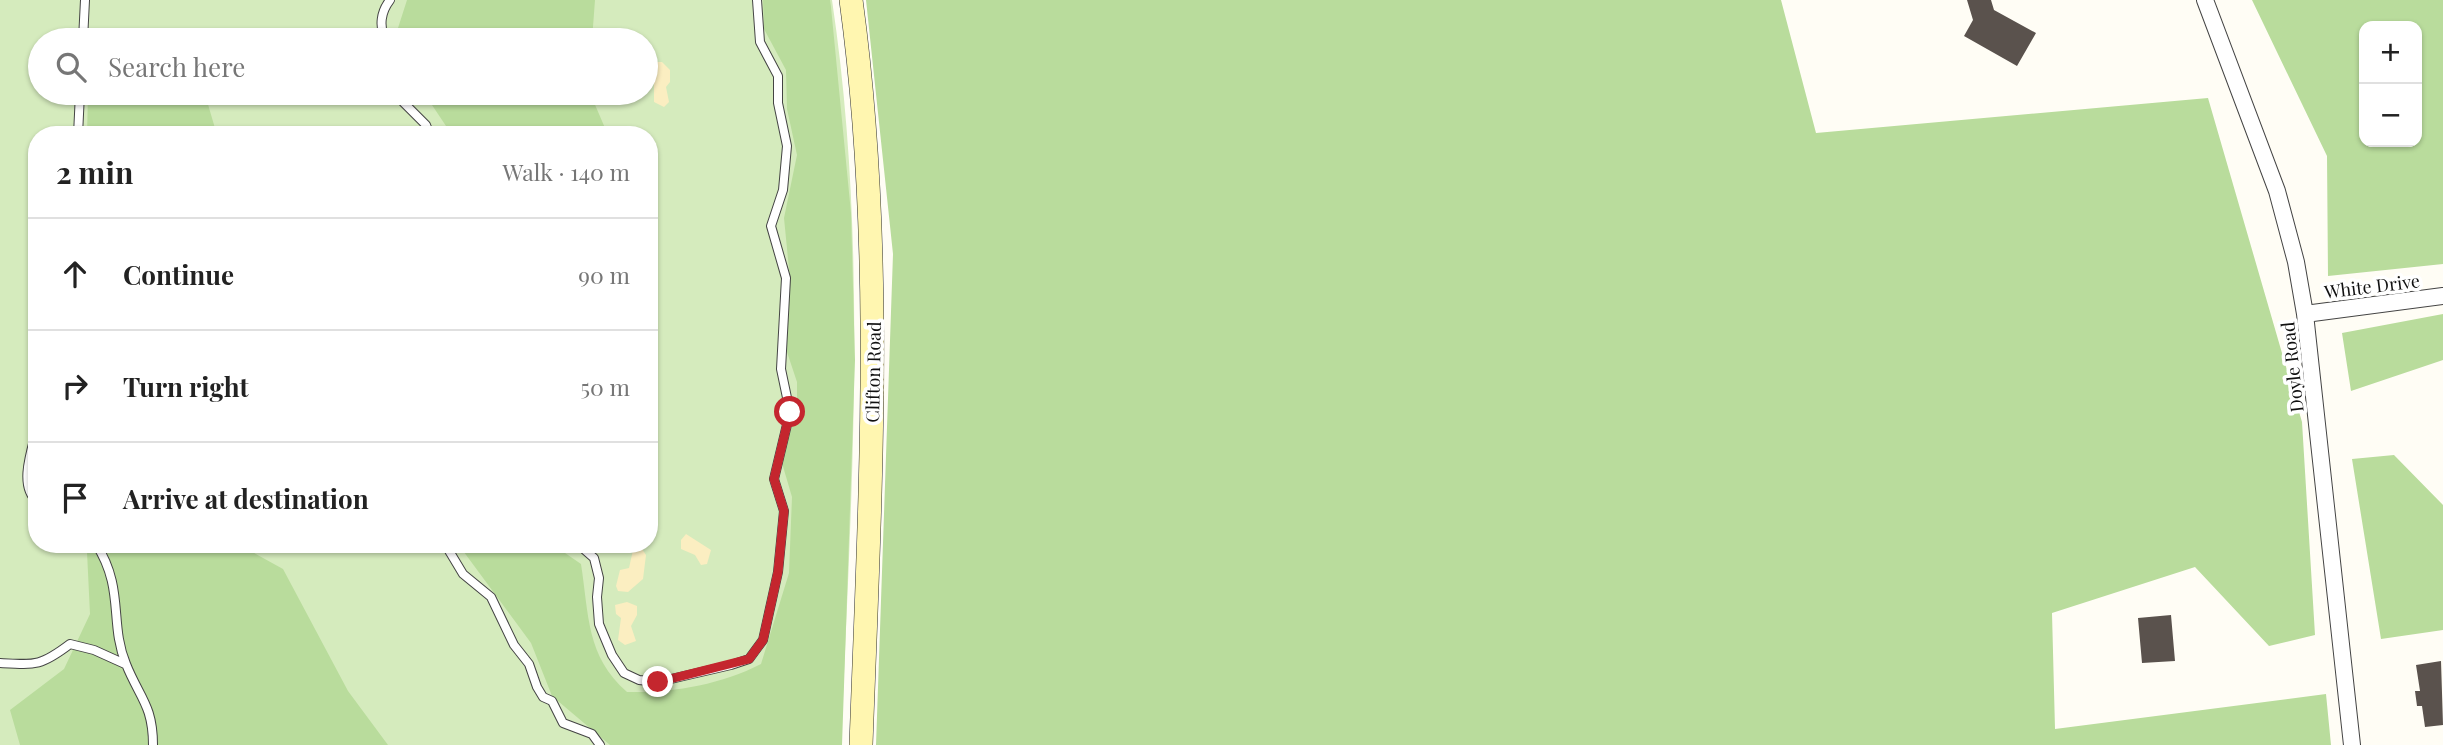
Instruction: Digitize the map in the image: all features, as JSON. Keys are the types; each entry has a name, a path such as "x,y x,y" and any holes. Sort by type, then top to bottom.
{"main road":[{"name":"Clifton Road","path":"851,0 869,164 874,277 874,397 861,745"}],"street":[{"name":"Doyle Road","path":"2205,0 2277,191 2296,262 2305,314 2352,745"},
{"name":"White Drive","path":"2305,314 2443,296"}],"lane":[{"path":"84,28 85,0"},
{"path":"381,28 384,9 390,0"},
{"path":"588,553 594,558 599,578 599,624 612,655 624,673 639,680 658,682 731,665 749,659 763,640 778,572 784,511 774,479 790,412 781,369 786,278 771,226 783,190 787,146 778,103 778,76 760,42 757,0"},
{"path":"78,126 79,105"},
{"path":"406,105 426,126"},
{"path":"28,467 28,487"},
{"path":"101,553 111,572 116,592 125,664 146,701 153,726 153,745"},
{"path":"450,553 463,574 491,597 514,645 530,664 537,687 543,697 552,701 563,723 592,734 600,745"},
{"path":"0,663 29,665 47,662 71,644 94,649 125,664"}],"green space":[{"path":"0,0 832,0 843,93 854,279 852,465 841,745 0,745"},
{"path":"407,0 595,0 593,28 398,28"},
{"path":"763,0 830,0 851,213 855,360 842,745 610,745 552,696 531,643 465,553 565,553 581,564 588,617 597,649 604,664 627,692 695,686 729,677 761,664 789,573 792,497 782,463 797,406 797,382 786,349 790,279 784,218 797,155 787,109 786,70 764,29"},
{"path":"866,0 1781,0 1816,133 2208,98 2302,422 2315,635 2269,646 2195,567 2052,613 2055,729 2326,694 2331,745 876,745 893,254"},
{"path":"2252,0 2443,0 2443,264 2328,276 2327,156"},
{"path":"88,105 208,105 214,126 87,126"},
{"path":"432,105 595,105 604,126 446,126"},
{"path":"2443,314 2443,360 2351,391 2342,333"},
{"path":"2394,455 2443,505 2443,630 2381,639 2352,459"},
{"path":"87,553 254,553 283,569 348,691 388,745 20,745 10,710 64,669 90,614"}],"sand":[{"path":"658,62 662,62 670,70 670,82 666,87 669,102 664,107 658,104"},
{"path":"686,534 711,550 707,564 701,565 695,555 681,549 681,540"},
{"path":"632,553 645,553 643,579 628,592 618,591 616,586 620,570 629,568"},
{"path":"627,602 637,606 637,615 631,626 636,641 625,645 618,640 621,618 616,614 615,605"}],"building":[{"path":"1967,0 1991,0 1994,10 2036,33 2017,66 1964,36 1973,20"},
{"path":"2171,615 2175,661 2142,663 2138,618"},
{"path":"2441,661 2443,725 2425,727 2422,706 2417,706 2415,691 2420,691 2416,665"}],"route":[{"path":"658,682 749,659 763,640 778,572 784,511 774,479 790,412"}]}
